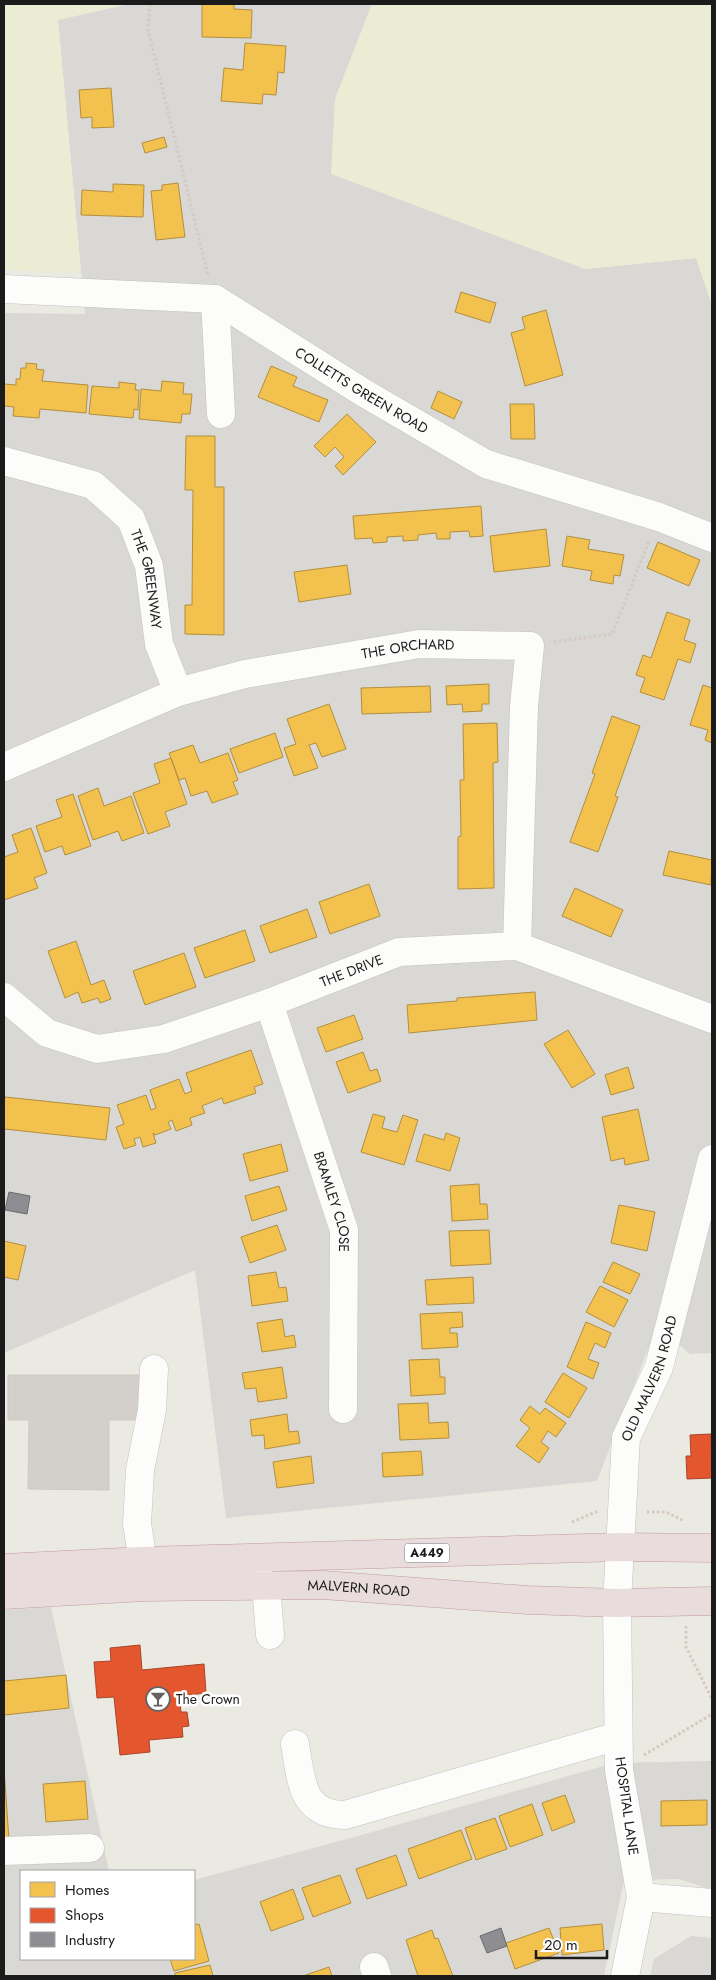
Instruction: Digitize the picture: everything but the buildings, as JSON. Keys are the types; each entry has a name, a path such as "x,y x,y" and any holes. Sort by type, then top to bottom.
{"highway":[{"name":"MALVERN ROAD","path":"4,1596 234,1559 620,1547 712,1548"},
{"name":"MALVERN ROAD","path":"4,1568 144,1574 266,1585 323,1585 528,1600 617,1603 712,1601"}],"street":[{"name":"COLLETTS GREEN ROAD","path":"4,288 215,299 364,393 486,464 659,517 712,538"},
{"path":"215,299 221,414"},
{"name":"THE GREENWAY","path":"4,461 94,485 131,519 149,566 159,644 178,692"},
{"name":"THE ORCHARD","path":"4,767 178,692 245,674 419,644 530,646"},
{"path":"517,946 524,706 530,646"},
{"name":"THE DRIVE","path":"4,997 47,1033 97,1049 164,1039 269,1003 399,952 517,946 712,1019"},
{"name":"BRAMLEY CLOSE","path":"269,1003 344,1230 343,1409"},
{"name":"OLD MALVERN ROAD","path":"617,1603 626,1438 659,1367 703,1241 712,1159"},
{"path":"144,1574 137,1524 140,1470 152,1410 154,1369"},
{"path":"234,1559 266,1585 270,1635"},
{"name":"HOSPITAL LANE","path":"617,1603 619,1770 641,1897 625,1976"},
{"path":"295,1744 306,1796 320,1811 330,1815 345,1815 618,1736"},
{"path":"4,1851 90,1848"},
{"path":"641,1897 712,1903"}],"path":[{"path":"150,4 148,30 178,148 197,236 215,299"},
{"path":"530,646 612,634 659,517"},
{"path":"684,1603 686,1647 712,1699"},
{"path":"619,1770 712,1714"}],"shaded area":[{"path":"128,4 372,4 335,99 584,269 696,258 712,305 712,1353 690,1354 657,1326 597,1481 226,1518 195,1270 4,1353 4,313 85,314 58,20"},
{"path":"51,1607 109,1870 20,1870 20,1960 195,1960 195,1880 358,1836 614,1763 712,1761 712,1890 679,1879 624,1880 604,1976 4,1976 4,1610"},
{"path":"691,1936 712,1938 712,1976 650,1976 654,1959"}],"green space":[{"path":"4,4 128,4 58,20 81,273 4,270"},
{"path":"372,4 712,4 712,305 696,258 585,269 331,174 335,99"}],"place":[{"name":"The Crown","path":"158,1699"}]}
